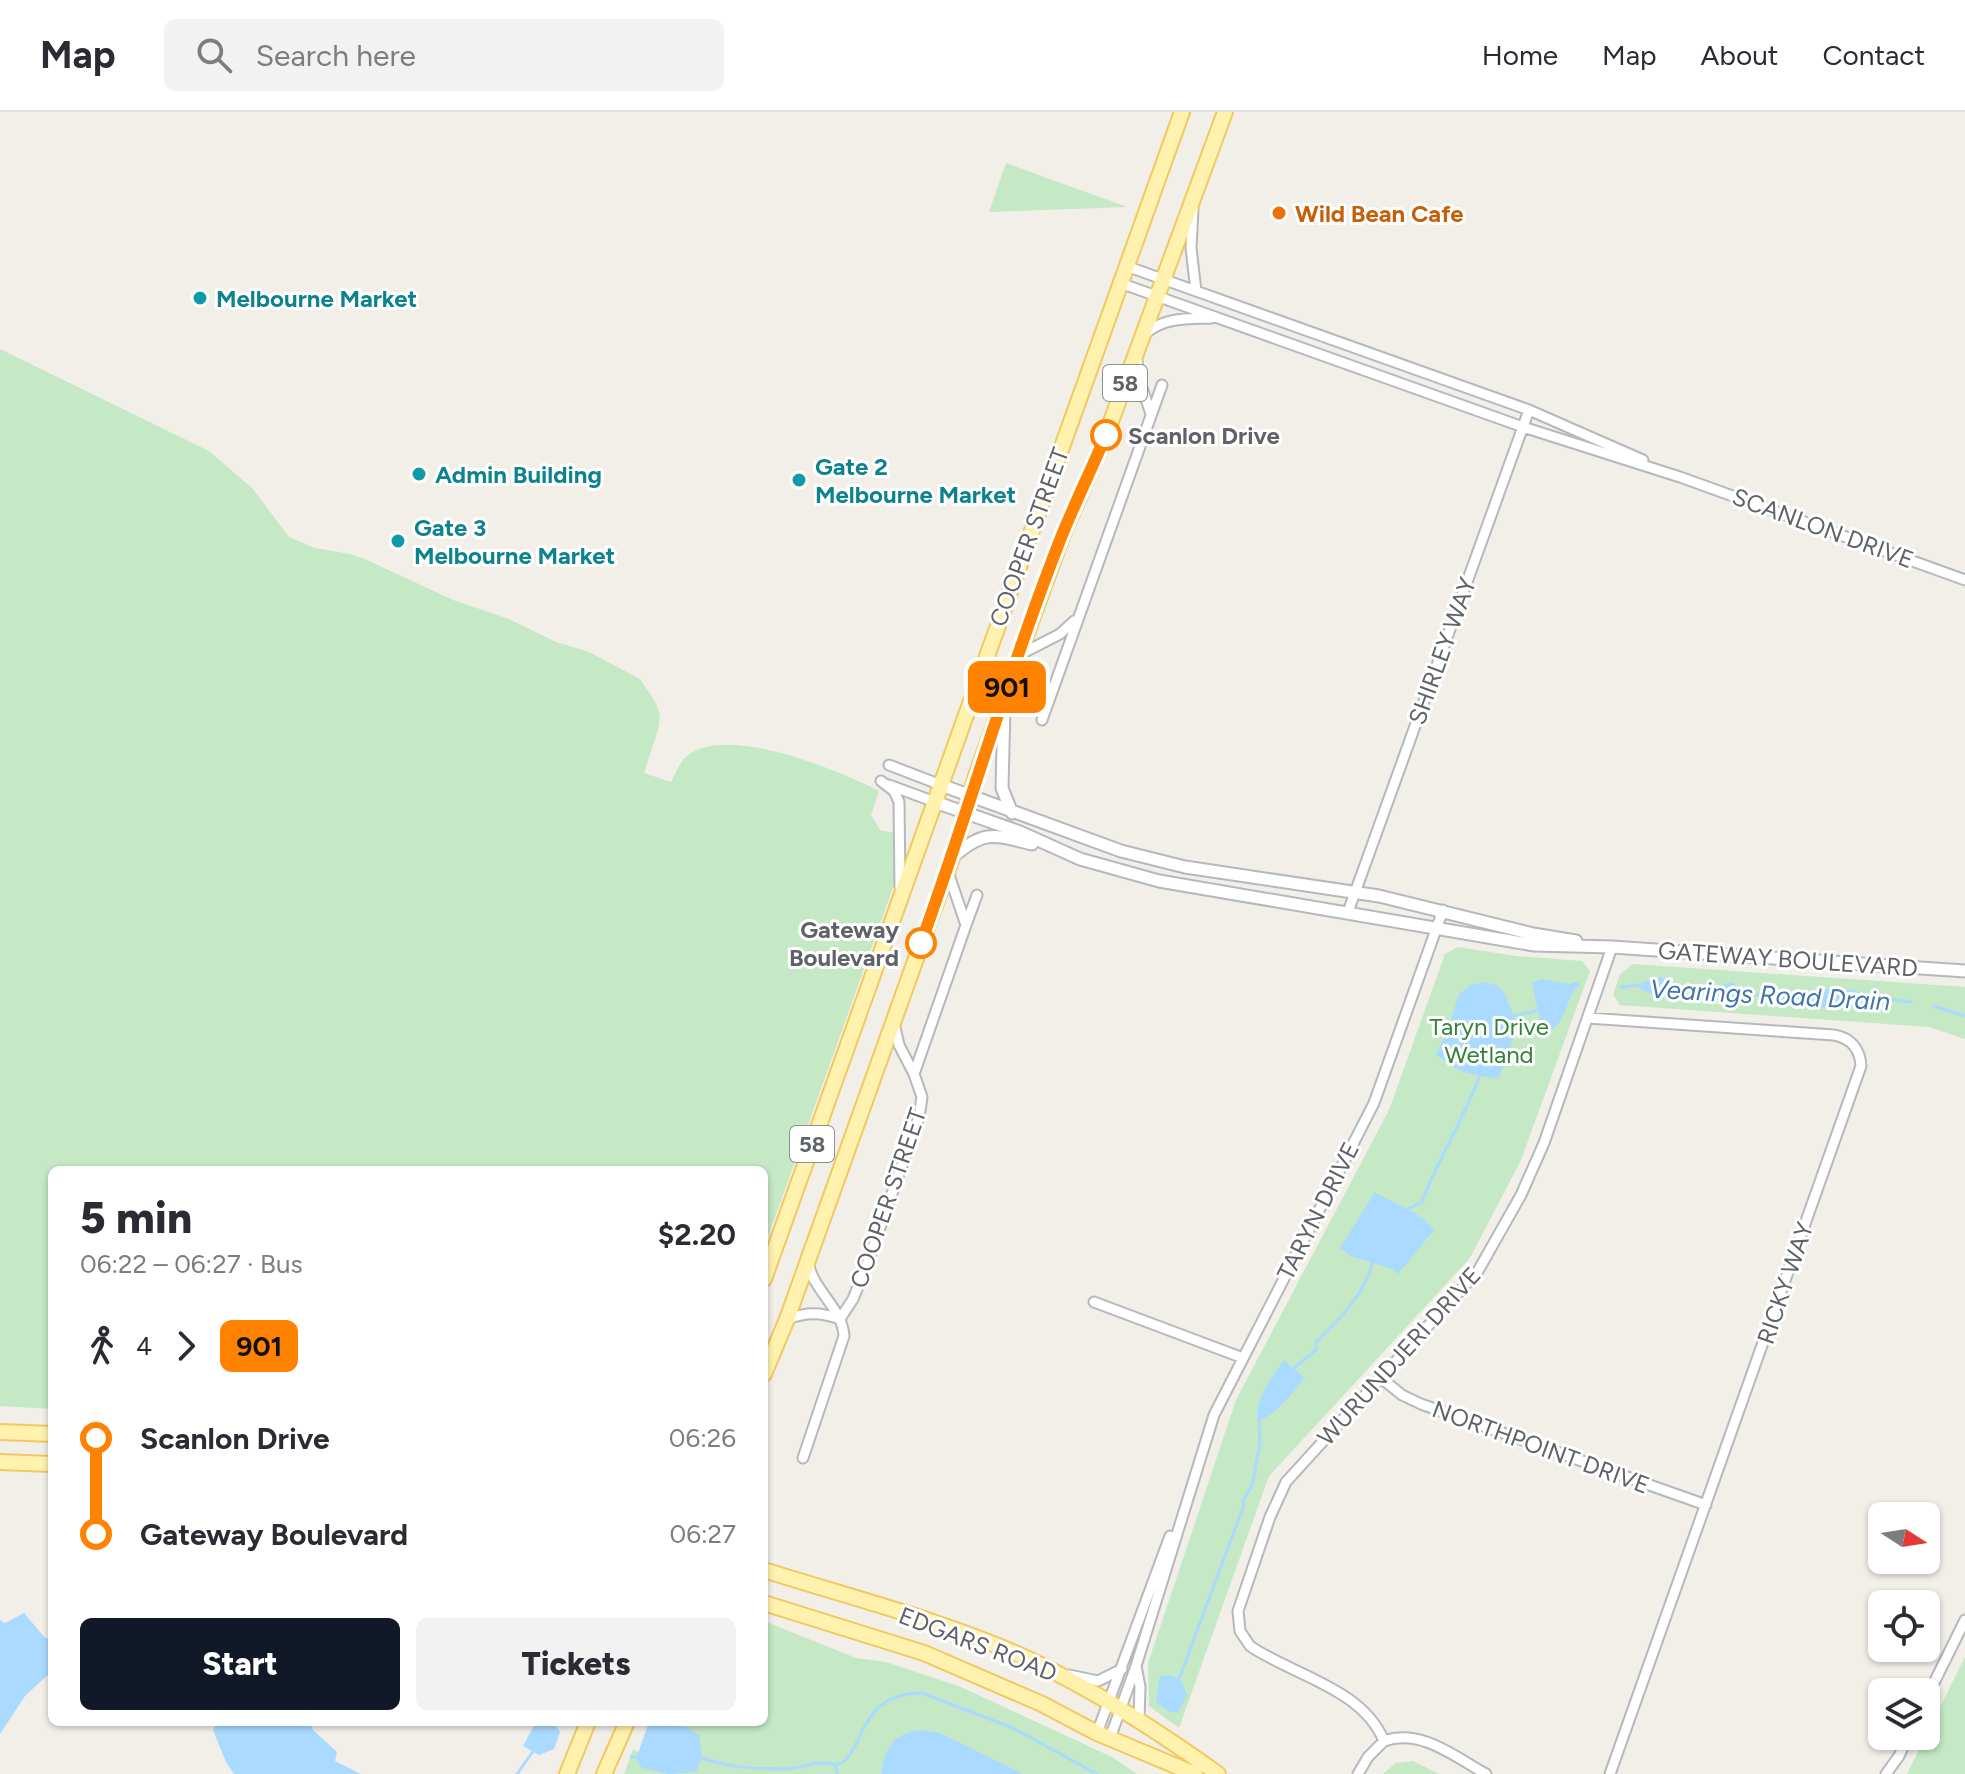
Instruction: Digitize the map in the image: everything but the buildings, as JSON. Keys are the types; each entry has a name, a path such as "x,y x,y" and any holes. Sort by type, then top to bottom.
{"main road":[{"name":"COOPER STREET","path":"768,1268 1182,112"},
{"name":"COOPER STREET","path":"768,1364 950,864 1005,694 1063,534 1106,435 1225,112"},
{"path":"0,1432 48,1434"},
{"path":"0,1462 48,1464"},
{"name":"EDGARS ROAD","path":"768,1571 981,1640 1050,1670 1139,1719 1196,1767"},
{"name":"EDGARS ROAD","path":"768,1604 924,1653 1042,1704 1103,1736 1218,1774"},
{"path":"567,1774 586,1726"},
{"path":"604,1774 625,1726"}],"street":[{"path":"1195,193 1191,248 1196,291"},
{"name":"SCANLON DRIVE","path":"1126,266 1529,410 1680,477"},
{"name":"SCANLON DRIVE","path":"1120,283 1523,427 1680,477 1965,580"},
{"name":"SCANLON DRIVE","path":"1142,337 1154,326 1167,321 1219,317"},
{"path":"1137,352 1138,376 1151,414"},
{"path":"1042,720 1162,385"},
{"name":"SHIRLEY WAY","path":"1348,912 1529,410"},
{"name":"COOPER STREET","path":"1019,655 1060,634 1079,615"},
{"path":"1005,694 1002,788 1012,813"},
{"path":"889,765 941,785"},
{"path":"898,904 901,873 899,802 894,791 881,781 935,802"},
{"name":"GATEWAY BOULEVARD","path":"941,785 1121,851 1185,867 1354,892 1443,910 1533,934 1612,947"},
{"name":"GATEWAY BOULEVARD","path":"935,802 1121,872 1534,945 1612,947 1965,971"},
{"path":"966,925 950,864 973,840 1004,837 1052,848"},
{"path":"1183,885 1185,867"},
{"name":"COOPER STREET","path":"914,1074 977,895"},
{"name":"TARYN DRIVE","path":"1103,1736 1136,1666 1214,1415 1374,1103 1443,910"},
{"name":"WURUNDJERI DRIVE","path":"1384,1741 1372,1718 1357,1704 1250,1646 1239,1627 1240,1603 1278,1496 1286,1482 1478,1271 1493,1248 1538,1158 1612,947"},
{"name":"RICKY WAY","path":"1588,1018 1834,1035 1853,1044 1860,1058 1859,1074 1610,1774"},
{"name":"COOPER STREET","path":"840,1319 853,1299 866,1267 919,1117 922,1097 899,1045 893,1019"},
{"name":"COOPER STREET","path":"803,1458 843,1344 844,1328 832,1304 816,1285 808,1261"},
{"path":"1094,1302 1243,1358"},
{"name":"COOPER STREET","path":"787,1319 824,1313 840,1319"},
{"name":"NORTHPOINT DRIVE","path":"1381,1378 1402,1395 1421,1404 1706,1505"},
{"name":"TARYN DRIVE","path":"1115,1705 1122,1669 1150,1586 1189,1488"},
{"path":"1936,1678 1965,1620"},
{"path":"1136,1666 1140,1687 1139,1719"},
{"path":"1050,1670 1098,1681 1122,1669"},
{"path":"1358,1774 1368,1757 1384,1741 1415,1737 1486,1774"},
{"path":"1886,1774 1900,1750"},
{"path":"1196,1767 1229,1774"}],"green space":[{"path":"1006,163 1127,207 989,212"},
{"path":"0,349 209,451 252,488 289,537 315,548 367,560 453,600 509,619 556,642 589,652 640,679 660,715 644,773 671,782 683,760 700,749 723,745 750,747 809,762 879,791 871,815 880,830 896,833 894,885 768,1237 768,1166 48,1166 48,1409 0,1406"},
{"name":"Taryn Drive Wetland","path":"1458,947 1516,956 1582,961 1590,971 1521,1160 1470,1258 1269,1476 1179,1728 1149,1706 1148,1663 1236,1400 1389,1110 1445,954"},
{"path":"1633,964 1965,987 1965,1039 1929,1027 1620,1005 1613,995 1620,974"},
{"path":"768,1623 856,1658 886,1662 961,1687 1112,1757 1137,1774 624,1774 633,1749 639,1752 651,1726 768,1726"},
{"path":"1965,1657 1965,1774 1907,1774 1919,1750 1940,1750 1940,1707"},
{"path":"1413,1761 1439,1774 1383,1774 1396,1763"}],"water":[{"path":"1661,977 1692,990 1665,995 1639,988 1640,983"},
{"path":"1541,979 1580,984 1562,1018 1551,1030 1543,1033 1532,983"},
{"path":"1484,982 1502,989 1515,1024 1512,1042 1498,1079 1462,1072 1436,1055 1459,994 1471,985"},
{"path":"1732,982 1755,993 1727,1001 1700,992"},
{"path":"1834,988 1851,989 1868,997 1856,1006 1841,1010 1811,1002 1812,995"},
{"path":"1375,1192 1414,1213 1434,1230 1398,1274 1393,1269 1351,1256 1340,1248"},
{"path":"1284,1360 1305,1378 1278,1409 1258,1420 1261,1397"},
{"path":"24,1613 48,1638 48,1675 25,1696 0,1734 0,1620 5,1623"},
{"path":"1170,1675 1180,1679 1187,1695 1178,1713 1168,1711 1156,1702 1160,1676"},
{"path":"215,1726 312,1726 337,1752 335,1761 361,1774 234,1774 213,1730"},
{"path":"534,1726 556,1726 560,1732 554,1749 539,1755 523,1746"},
{"path":"648,1726 684,1726 699,1735 702,1758 696,1772 668,1774 642,1768 636,1759"},
{"path":"923,1730 940,1733 1023,1774 881,1774 885,1756 893,1743 905,1734"}],"waterway":[{"name":"Vearings Road Drain","path":"1621,987 1641,985"},
{"name":"Vearings Road Drain","path":"1752,994 1812,999"},
{"name":"Vearings Road Drain","path":"1867,997 1911,1002"},
{"name":"Vearings Road Drain","path":"1934,1006 1965,1016"},
{"name":"Vearings Road Drain","path":"1512,1016 1540,1010"},
{"name":"Vearings Road Drain","path":"1404,1211 1422,1202 1480,1075"},
{"name":"Vearings Road Drain","path":"1293,1369 1316,1350 1316,1342 1351,1305 1365,1283 1373,1260"},
{"name":"Vearings Road Drain","path":"1179,1679 1244,1505 1243,1500 1252,1486 1260,1443 1259,1418"},
{"name":"Vearings Road Drain","path":"835,1765 852,1752 872,1714 884,1704 900,1696 922,1693 1013,1728 1097,1774"},
{"path":"517,1774 534,1750"},
{"path":"631,1757 641,1756"},
{"path":"700,1757 731,1766 764,1769 828,1763 835,1765 837,1774"}],"bus line":[{"name":"901","path":"921,943 1063,534 1106,435"}],"place":[{"name":"Wild Bean Cafe","path":"1279,213"},
{"name":"Melbourne Market","path":"200,298"},
{"name":"Scanlon Drive","path":"1106,435"},
{"name":"Admin Building","path":"419,474"},
{"name":"Gate 2 Melbourne Market","path":"799,480"},
{"name":"Gate 3 Melbourne Market","path":"398,541"},
{"name":"Gateway Boulevard","path":"921,943"}]}
